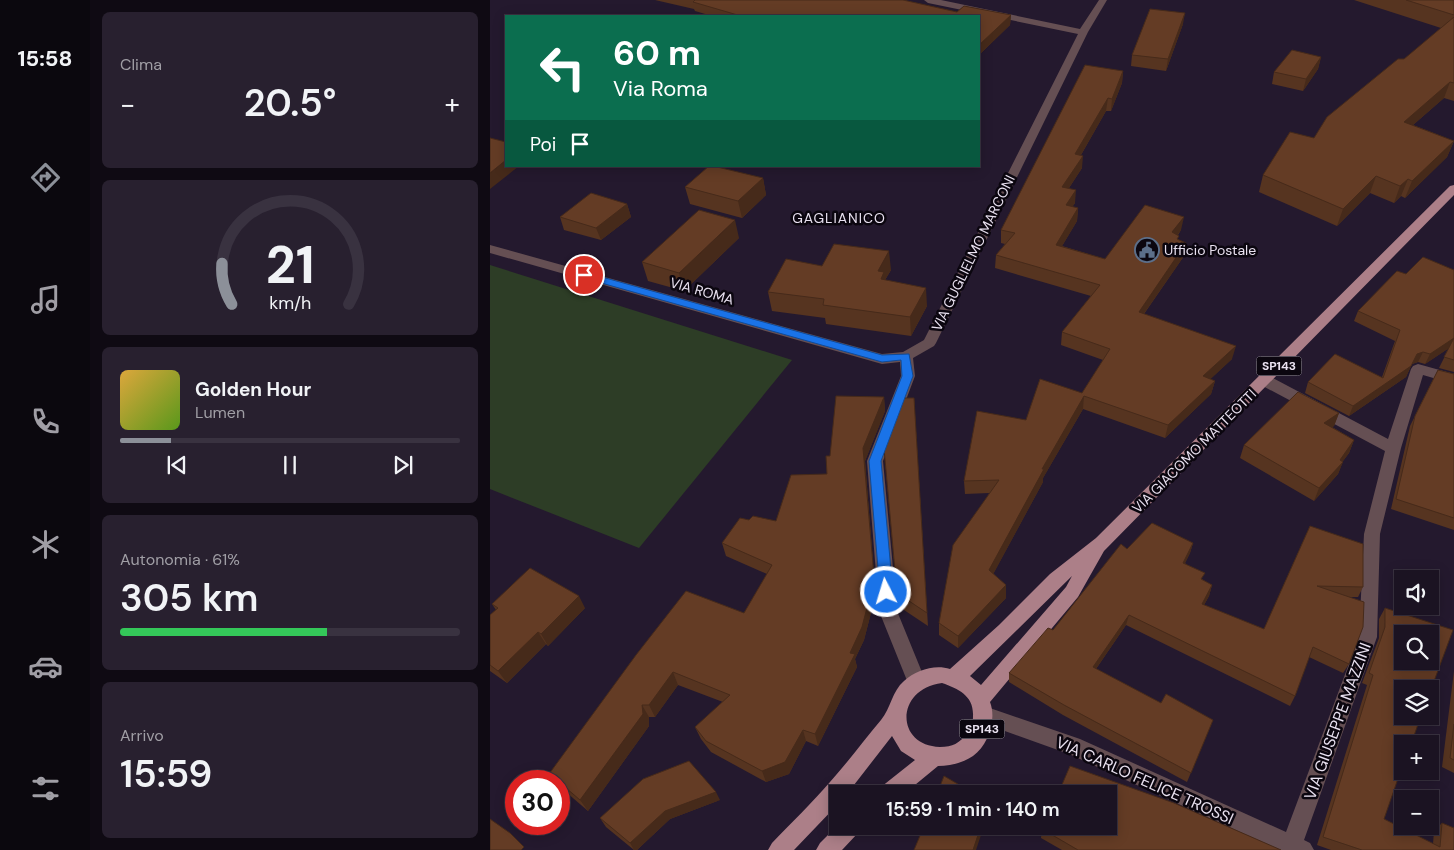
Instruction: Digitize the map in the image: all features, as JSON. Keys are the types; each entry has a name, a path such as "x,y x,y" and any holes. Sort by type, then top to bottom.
{"main road":[{"name":"VIA GIACOMO MATTEOTTI","path":"955,677 1056,579 1102,543 1454,188"},
{"name":"VIA GIACOMO MATTEOTTI","path":"983,707 991,685 1072,592 1102,543"},
{"path":"778,850 837,790 896,716 899,702 906,691 916,682 929,676 955,677"},
{"name":"SP143","path":"896,716 903,738 912,748 923,754 950,756 964,750 975,740 982,728 983,707 975,690 966,682 955,677"},
{"name":"SP143","path":"899,785 936,756"},
{"path":"827,850 842,835"}],"street":[{"path":"928,0 1083,32"},
{"name":"VIA GUGLIELMO MARCONI","path":"906,356 929,343 1083,32 1102,0"},
{"name":"VIA ROMA","path":"490,249 882,359 906,356"},
{"path":"906,356 908,376 875,461 888,611 916,682"},
{"name":"VIA GIUSEPPE MAZZINI","path":"1297,848 1368,637 1372,534 1393,448 1418,369 1454,379"},
{"path":"1264,380 1393,448"},
{"name":"VIA CARLO FELICE TROSSI","path":"983,707 1297,848"}],"green space":[{"path":"490,265 792,360 639,548 490,489"}],"building":[{"path":"695,0 903,0 957,12 964,6 1011,15 980,44 980,15 738,15 693,2"},
{"path":"1406,0 1454,0 1454,15"},
{"path":"1150,9 1185,13 1168,59 1132,55"},
{"path":"1454,17 1454,83 1450,82 1404,122 1454,141 1412,181 1408,179 1400,186 1376,176 1343,209 1263,175 1290,132 1314,138 1327,117 1398,59 1404,59"},
{"path":"1292,50 1321,57 1306,79 1274,72"},
{"path":"1085,65 1123,71 1112,99 1108,98 1075,154 1083,156 1062,187 1076,190 1066,205 1078,208 1056,245 1105,259 1145,205 1184,217 1172,232 1179,236 1177,239 1186,243 1139,312 1236,346 1203,376 1215,381 1168,425 1084,396 1042,469 1044,469 989,570 1006,585 958,636 939,623 953,545 999,480 964,481 977,411 1026,420 1040,379 1082,393 1110,349 1062,332 1100,285 996,255 1015,233 1001,230"},
{"path":"490,138 505,142 505,161 490,173"},
{"path":"708,167 717,167 763,178 738,201 685,187"},
{"path":"591,193 627,204 596,228 560,217"},
{"path":"699,210 735,220 679,273 642,262"},
{"path":"834,244 889,251 878,271 884,272 881,279 926,288 910,317 823,305 824,299 768,292 786,259 822,266"},
{"path":"1423,257 1454,270 1454,338 1430,354 1423,352 1417,354 1411,366 1353,406 1308,382 1335,354 1383,378 1400,330 1358,311 1397,271 1406,274"},
{"path":"1454,338 1454,360 1444,357"},
{"path":"1438,370 1454,374 1454,518 1396,499 1415,416"},
{"path":"1298,392 1339,413 1324,423 1354,440 1340,460 1343,462 1319,488 1244,445"},
{"path":"836,396 884,397 863,448 874,576 869,573 870,596 862,627 850,653 855,654 815,734 803,730 785,762 762,771 706,741 695,727 730,695 673,672 649,705 642,705 643,714 580,800 570,791 570,770 552,770 636,655 686,591 744,613 772,565 722,543 740,518 749,520 753,516 776,521 791,475 827,474 826,456 830,456"},
{"path":"903,398 914,398 927,613 897,593 884,448"},
{"path":"1152,523 1193,543 1183,563 1205,573 1201,579 1212,585 1202,604 1264,629 1310,526 1363,544 1363,587 1317,586 1364,602 1363,627 1349,664 1313,647 1295,696 1129,615 1093,667 1161,703 1166,694 1213,720 1191,773 1064,705 1009,673 1048,628 1053,630 1121,544 1127,549"},
{"path":"530,568 579,596 541,634 538,632 498,671 490,665 490,615 498,608 492,604"},
{"path":"1385,608 1394,611 1394,615 1407,615 1438,625 1394,625 1394,670 1438,670 1434,680 1394,680 1394,725 1418,725 1414,735 1394,735 1394,780 1398,780 1384,819 1394,824 1394,835 1416,835 1440,847 1442,823 1454,828 1454,850 1362,850 1323,837 1373,675 1369,673 1385,627"},
{"path":"1439,625 1453,630 1439,668"},
{"path":"1454,724 1454,760 1450,758"},
{"path":"689,761 716,792 665,811 630,843 600,818 643,779"},
{"path":"1070,766 1174,803 1281,850 1078,850 1052,835 1117,835 1117,785 1062,785"},
{"path":"944,776 960,785 940,785"},
{"path":"490,819 505,830 505,835 512,835 524,847 521,850 490,850"},
{"path":"920,835 978,835 973,850 914,850"}],"place":[{"name":"Ufficio Postale","path":"1147,250"}],"district":[{"name":"GAGLIANICO","path":"839,218"}],"route":[{"path":"584,275 882,359 906,356 908,376 875,461 886,592"}]}
